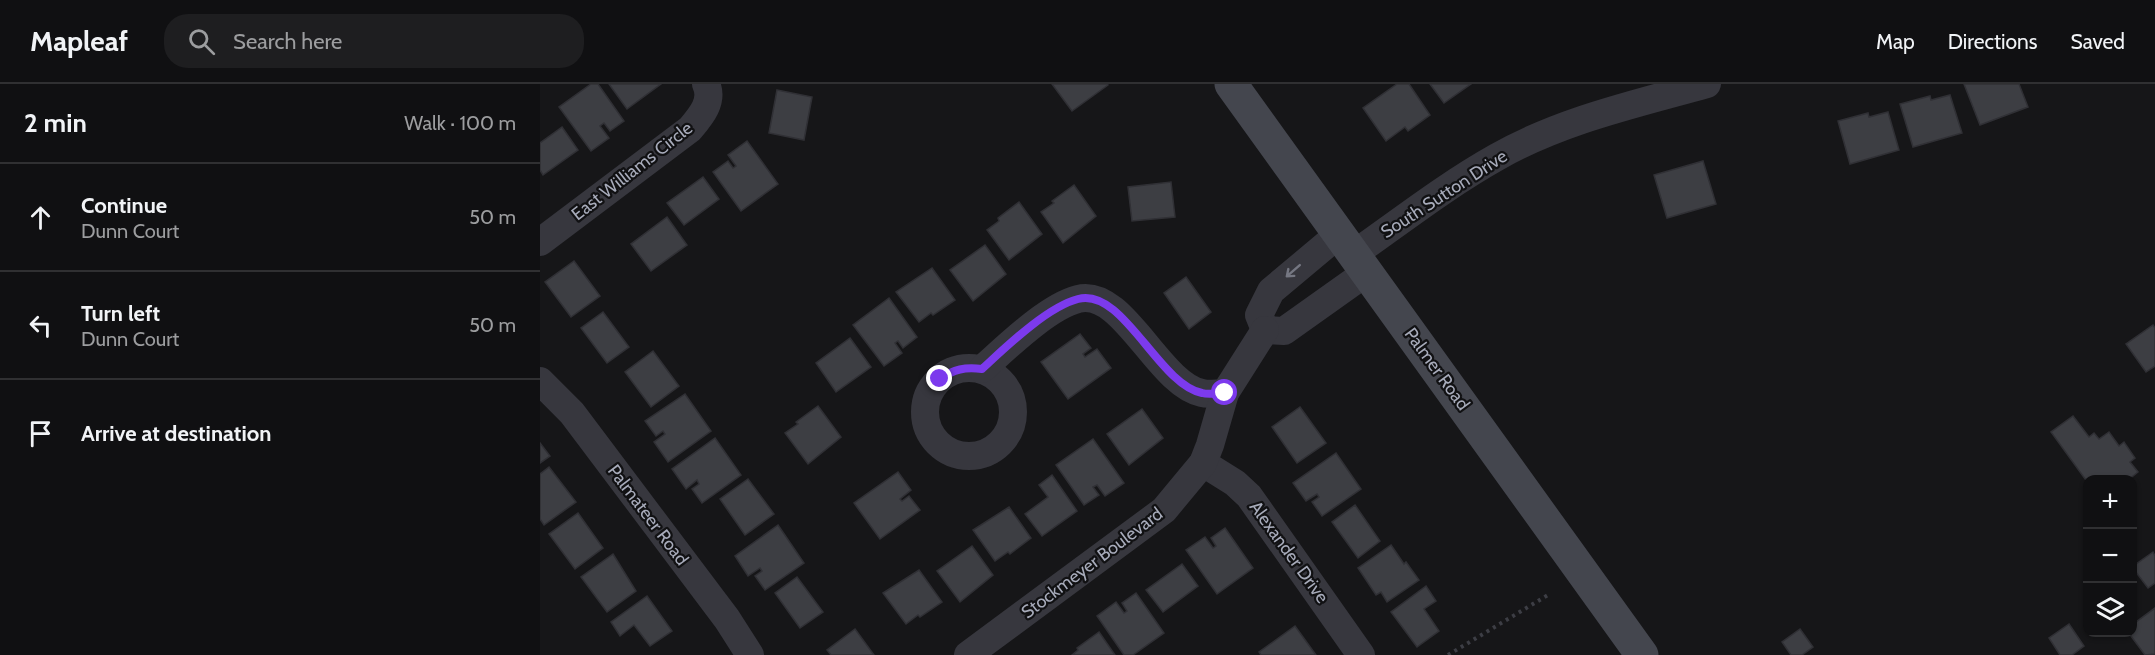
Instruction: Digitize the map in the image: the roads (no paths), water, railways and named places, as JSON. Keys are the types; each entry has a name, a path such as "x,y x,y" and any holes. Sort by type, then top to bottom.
{"street":[{"name":"Palmer Road","path":"1232,84 1642,655"},
{"name":"South Sutton Drive","path":"1353,253 1461,179 1498,156 1529,141 1599,114 1707,84"},
{"name":"East Williams Circle","path":"540,242 690,129 705,112 708,88"},
{"path":"1353,253 1284,331 1265,330 1259,315 1271,291 1353,253"},
{"path":"982,369 1026,329 1079,298 1097,300 1119,313 1169,373 1191,390 1203,394 1225,393"},
{"name":"Stockmeyer Boulevard","path":"968,655 1164,510 1203,463 1225,393 1265,330"},
{"name":"Palmateer Road","path":"540,381 572,413 727,619 750,655"},
{"name":"Alexander Drive","path":"1203,463 1235,483 1249,496 1361,655"}]}
